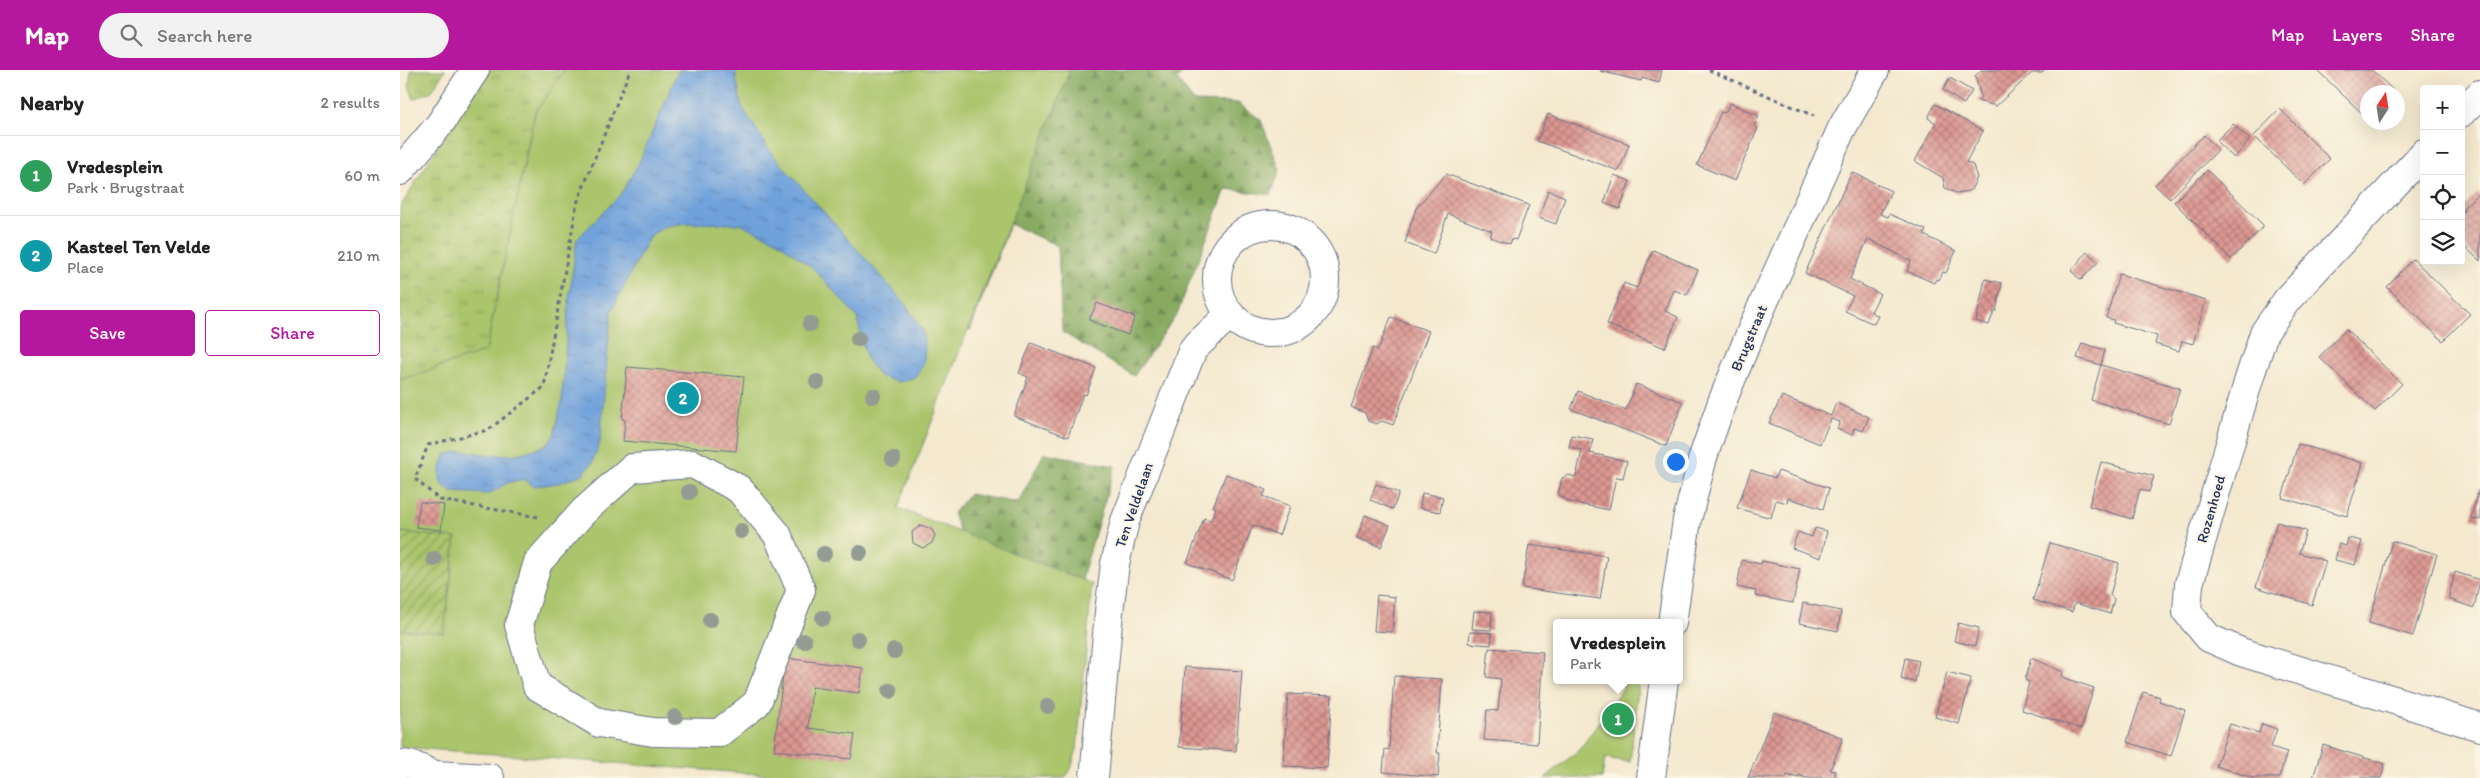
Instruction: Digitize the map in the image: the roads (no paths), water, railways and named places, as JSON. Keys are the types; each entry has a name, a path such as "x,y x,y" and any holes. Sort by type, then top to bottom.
{"street":[{"path":"400,171 440,124 475,70"},
{"name":"Brugstraat","path":"1673,619 1687,520 1703,457 1722,402 1842,128 1875,70"},
{"path":"2465,109 2480,94"},
{"name":"Rozenhoed","path":"2420,157 2287,300 2264,333 2190,584 2187,612 2209,638 2241,652 2480,727"},
{"name":"Ten Veldelaan","path":"1094,778 1110,602 1115,564 1126,521 1193,349 1229,315"},
{"path":"693,464 739,489 776,534 801,590 757,703 719,733 653,732 599,724 537,686 519,625 538,562 573,523 632,468 693,464"},
{"path":"1651,778 1663,684"},
{"path":"400,764 412,765 433,776 490,778"}],"water":[{"path":"679,70 737,70 736,78 742,107 772,154 904,302 922,330 925,349 923,365 915,377 899,382 879,376 866,358 857,317 815,270 776,240 741,224 686,223 665,226 649,237 611,312 600,442 592,463 583,474 559,483 535,486 523,479 507,483 489,494 451,492 440,482 440,470 445,455 461,451 492,455 512,455 540,448 548,443 554,435 562,401 569,298 577,239 620,195 638,165"}],"place":[{"name":"Kasteel Ten Velde","path":"683,398"},
{"name":"Vredesplein","path":"1618,719"}]}
